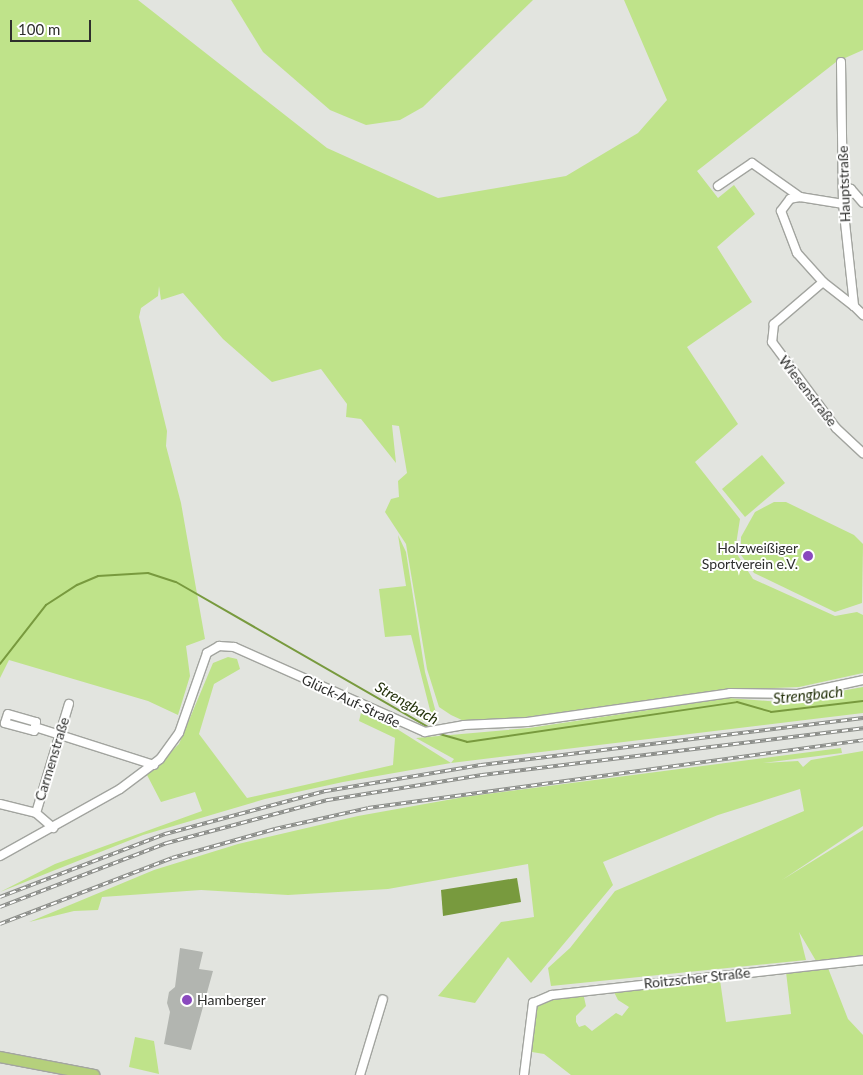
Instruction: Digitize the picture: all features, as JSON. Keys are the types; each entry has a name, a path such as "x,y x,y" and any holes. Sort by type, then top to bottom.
{"main road":[{"path":"0,1057 65,1072 94,1075"}],"street":[{"name":"Hauptstraße","path":"841,62 843,204 854,306"},
{"path":"718,186 752,162 800,197"},
{"path":"843,187 851,189 863,203"},
{"path":"843,204 800,197 790,199 782,211 797,253 823,282 863,315"},
{"name":"Wiesenstraße","path":"823,282 774,324 772,342 836,428 863,454"},
{"name":"Glück-Auf-Straße","path":"0,856 53,828 154,764 179,733 207,653 219,646 234,647 425,732 438,729 526,722 730,692 798,694 863,680"},
{"name":"Carmenstraße","path":"36,813 69,704"},
{"path":"35,727 154,764"},
{"path":"0,804 36,813 53,828"},
{"name":"Roitzscher Straße","path":"524,1075 533,1003 565,992 863,960"},
{"path":"360,1075 383,999"}],"shaded area":[{"path":"0,0 138,0 327,148 438,198 566,176 638,133 667,100 624,0 863,0 863,50 836,62 697,171 718,198 734,185 755,214 717,247 752,302 687,347 738,424 695,462 740,519 735,551 753,579 835,616 857,612 863,615 863,673 799,687 722,690 505,720 464,721 451,715 439,707 427,669 406,544 385,512 391,499 399,497 398,481 407,473 399,426 392,425 396,463 361,419 346,417 347,404 321,369 272,382 223,339 183,293 161,300 159,286 158,296 141,308 139,317 167,431 166,446 181,503 205,639 186,646 190,676 178,715 148,701 9,660 0,678"},
{"path":"231,0 533,0 423,107 400,120 366,125 330,110 263,52"},
{"path":"762,455 785,483 745,517 722,489"},
{"path":"774,502 786,502 854,535 863,544 862,603 835,612 754,573 741,555 741,537 755,512"},
{"path":"398,535 406,552 425,672 438,720 432,726 418,718 422,713 432,718 411,635 385,637 379,589 406,586"},
{"path":"228,657 237,659 240,669 214,684 199,734 247,798 393,765 395,738 359,721 361,713 397,729 451,763 343,782 265,799 143,835 0,892 55,864 202,811 195,792 161,802 147,775 179,744 213,663"},
{"path":"863,687 863,713 451,763 454,759 416,738 529,728 728,698 780,702"},
{"path":"841,748 842,753 763,763 798,761 803,767 811,760 863,751 863,826 782,880 863,830 863,955 828,968 848,1019 863,1035 863,1075 571,1075 544,1054 532,1052 536,1007 563,995 583,993 586,1006 576,1016 576,1022 579,1027 585,1025 592,1031 616,1013 622,1016 629,1007 618,1000 613,990 688,982 720,980 726,1022 791,1014 786,972 819,966 799,932 806,960 551,986 548,968 570,948 615,891 804,811 800,789 718,815 603,862 613,885 531,983 508,957 475,1003 438,996 501,922 534,917 528,864 388,889 288,895 201,890 102,897 98,910 74,911 29,922 154,870 238,844 358,816 464,797"},
{"path":"517,878 521,902 443,916 441,890"},
{"path":"135,1037 154,1041 159,1074 129,1067"}],"building":[{"name":"Hamberger","path":"180,948 203,952 199,969 213,971 191,1050 164,1044 170,1012 167,1003 169,992 175,987"}],"waterway":[{"name":"Strengbach","path":"0,664 46,605 77,585 98,576 148,573 176,582 430,728"},
{"name":"Strengbach","path":"436,733 467,742 737,702 771,712 863,701"}],"railway":[{"path":"0,897 165,834 326,791 481,765 863,718"},
{"path":"0,907 167,843 328,800 482,775 863,728"},
{"path":"0,924 172,858 275,829 368,808 863,740"}],"place":[{"name":"Holzweißiger Sportverein e.V.","path":"808,556"},
{"name":"Hamberger","path":"187,1000"}]}
